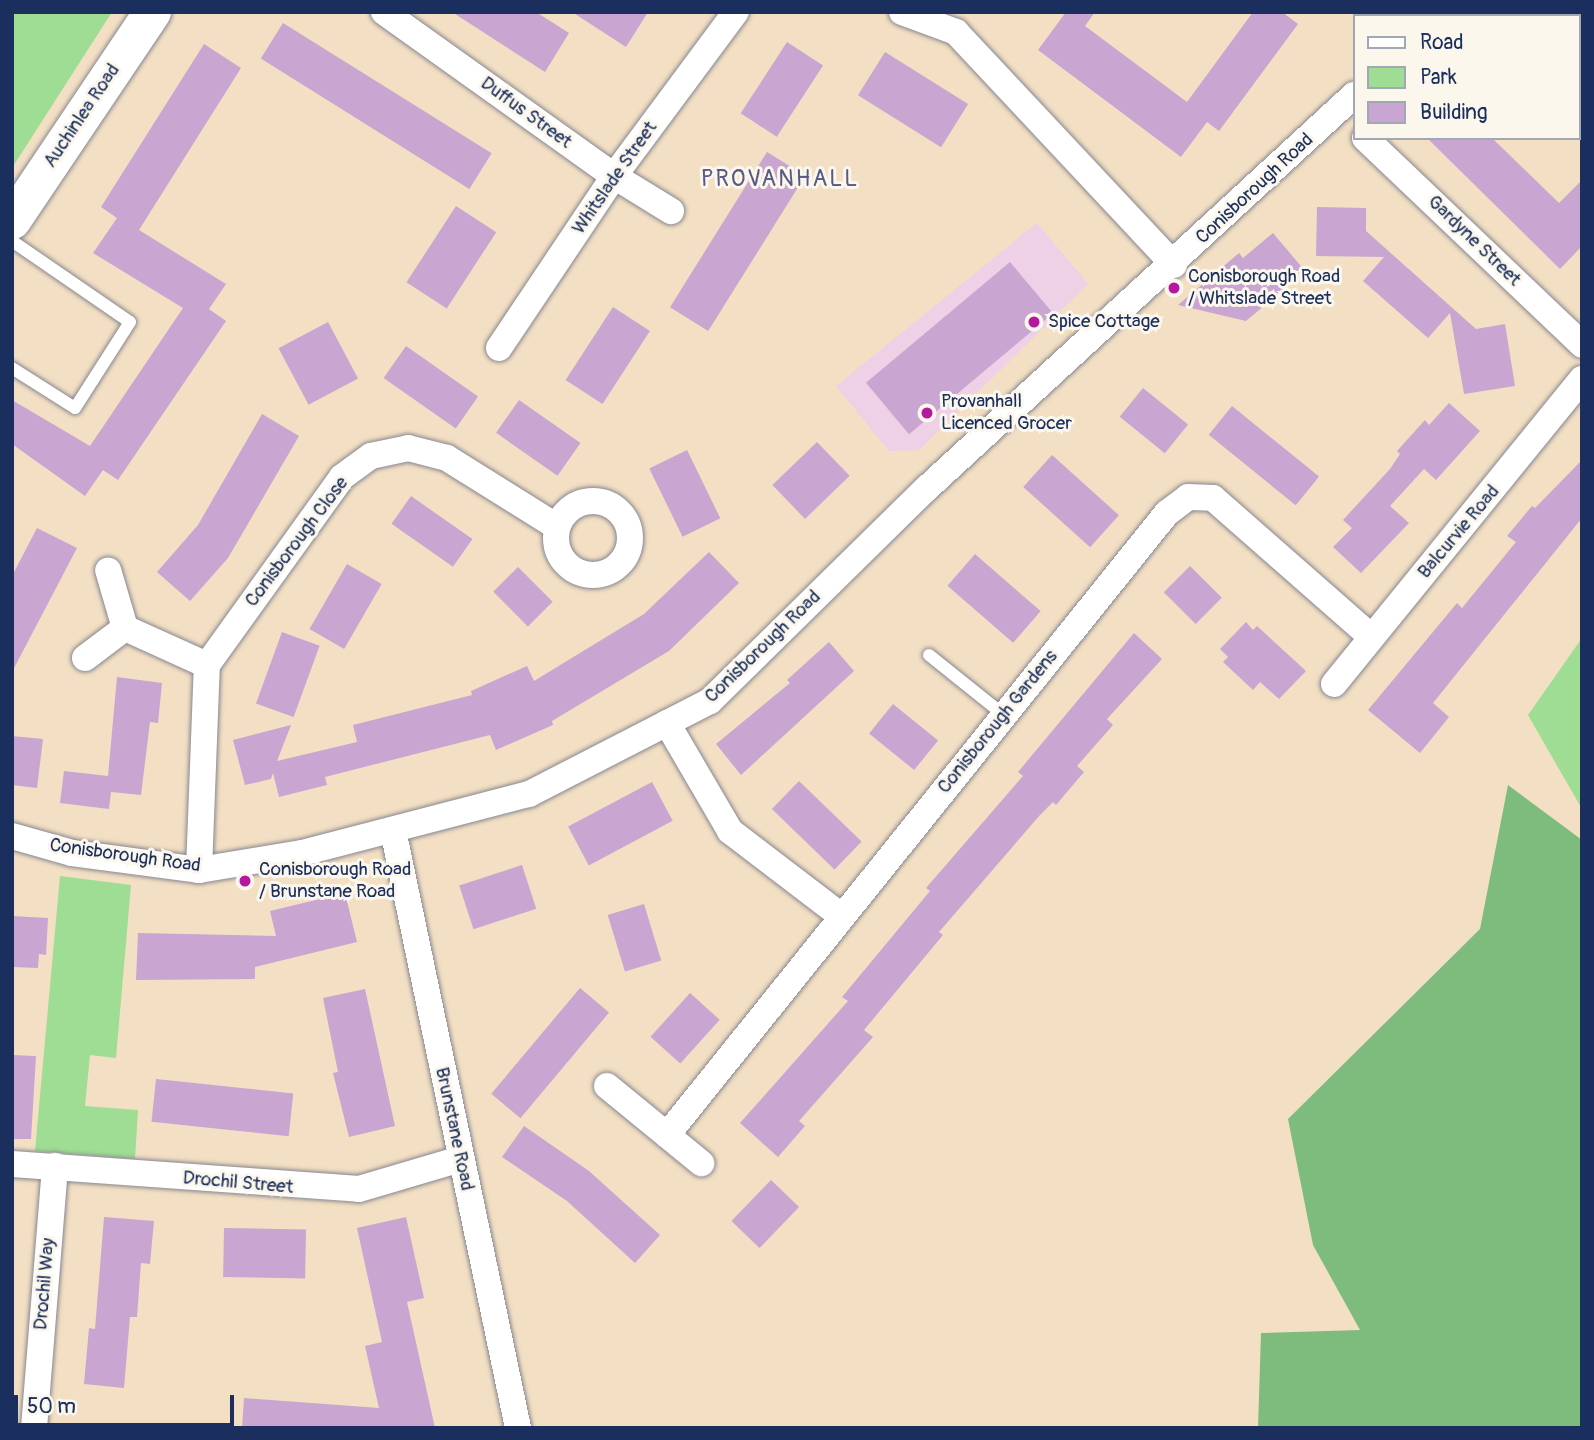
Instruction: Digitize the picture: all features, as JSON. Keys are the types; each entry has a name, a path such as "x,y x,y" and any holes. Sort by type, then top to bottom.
{"street":[{"name":"Auchinlea Road","path":"12,220 152,12"},
{"name":"Duffus Street","path":"384,12 614,176 671,211"},
{"name":"Whitslade Street","path":"499,348 614,176 736,12"},
{"path":"902,12 963,22 1174,265"},
{"name":"Conisborough Road","path":"12,836 72,853 199,870 302,853 530,794 710,701 926,489 1174,265 1349,112"},
{"name":"Gardyne Street","path":"1367,140 1582,345"},
{"name":"Balcurvie Road","path":"1334,684 1582,379"},
{"name":"Conisborough Close","path":"207,664 342,477 370,456 408,448 447,458 556,526"},
{"name":"Conisborough Gardens","path":"667,1135 1167,513 1188,497 1213,498 1371,637"},
{"path":"108,570 125,628 207,664 199,870"},
{"path":"85,658 125,628"},
{"path":"667,723 730,831 841,916"},
{"name":"Brunstane Road","path":"393,830 518,1428"},
{"path":"607,1086 701,1163"},
{"name":"Drochil Street","path":"12,1164 359,1189 460,1159"},
{"name":"Drochil Way","path":"27,1410 55,1166"}],"lane":[{"path":"12,241 130,323 75,408 12,368"},
{"path":"929,655 1004,715"}],"shaded area":[{"path":"1037,223 1088,284 919,450 889,451 836,386"}],"green space":[{"path":"12,12 112,12 12,168"},
{"path":"1582,638 1582,809 1528,715"},
{"path":"1508,785 1582,840 1582,1428 1258,1428 1261,1333 1360,1330 1313,1245 1288,1119 1480,929"},
{"path":"60,876 131,885 116,1058 90,1055 85,1106 138,1110 135,1159 35,1151"}],"building":[{"path":"452,12 536,12 569,33 545,72"},
{"path":"572,12 648,12 626,47"},
{"path":"1066,12 1095,12 1085,26 1187,102 1253,12 1282,12 1298,24 1219,131 1207,122 1181,157 1038,50"},
{"path":"283,23 492,153 469,189 261,59"},
{"path":"787,42 823,65 777,137 741,113"},
{"path":"204,44 241,68 139,230 226,284 209,309 226,321 118,480 103,470 85,496 12,444 12,400 90,446 183,308 93,253 117,218 101,207"},
{"path":"885,52 968,104 941,147 858,95"},
{"path":"1429,140 1494,140 1559,203 1582,180 1582,246 1560,269"},
{"path":"767,152 805,176 708,331 670,307"},
{"path":"456,206 496,232 447,308 406,282"},
{"path":"1317,207 1366,208 1366,231 1476,329 1505,324 1515,386 1464,394 1450,313 1428,338 1363,281 1384,257 1316,256"},
{"path":"1273,233 1305,271 1246,321 1178,305 1239,253 1243,258"},
{"path":"1010,262 1053,313 909,434 866,383"},
{"path":"613,307 650,331 603,404 566,380"},
{"path":"328,322 358,379 309,405 279,348"},
{"path":"406,346 478,396 456,428 384,378"},
{"path":"1143,388 1188,425 1165,453 1120,417"},
{"path":"519,400 580,443 557,476 496,433"},
{"path":"1449,403 1480,431 1436,480 1424,469 1390,506 1409,523 1361,573 1333,547 1352,528 1343,520 1390,469 1400,454 1397,451 1425,420 1429,425"},
{"path":"1232,406 1319,476 1296,505 1209,435"},
{"path":"262,414 299,436 228,558 190,601 157,572 198,525"},
{"path":"817,442 850,476 805,519 772,485"},
{"path":"687,450 720,518 683,537 649,468"},
{"path":"1052,455 1119,515 1090,547 1023,487"},
{"path":"1582,460 1582,518 1433,703 1449,717 1420,753 1368,710 1457,603 1462,608 1516,542 1507,536 1532,506 1535,508"},
{"path":"411,496 472,539 453,567 391,524"},
{"path":"37,528 77,548 12,672 12,576"},
{"path":"709,552 739,583 669,651 552,721 553,725 496,750 490,735 325,777 327,785 279,797 273,773 271,779 245,785 233,740 291,725 277,761 357,742 353,725 472,695 471,691 527,666 534,681 644,614"},
{"path":"975,554 1041,611 1013,643 947,586"},
{"path":"347,564 382,584 344,649 310,629"},
{"path":"1190,566 1222,598 1196,624 1164,592"},
{"path":"518,567 553,602 528,626 493,592"},
{"path":"1246,622 1253,630 1257,626 1306,671 1279,699 1260,682 1253,690 1223,662 1228,657 1220,649"},
{"path":"282,632 320,646 294,717 256,703"},
{"path":"1134,633 1162,659 1107,719 1113,725 1077,766 1084,772 1056,805 1053,802 1040,815 939,932 943,935 864,1030 873,1037 799,1121 805,1126 778,1157 740,1123 848,1001 842,997 930,891 926,888 1023,776 1018,772"},
{"path":"829,642 854,671 741,775 716,744 790,683 787,680"},
{"path":"117,677 162,683 158,723 150,722 141,795 111,792 109,809 60,803 64,771 108,776"},
{"path":"893,704 938,741 914,770 869,734"},
{"path":"12,736 43,739 37,788 12,785"},
{"path":"799,781 862,841 834,869 772,809"},
{"path":"652,782 673,821 589,865 568,827"},
{"path":"522,865 536,909 473,929 459,885"},
{"path":"345,893 357,942 255,967 255,979 136,980 138,933 276,936 270,911"},
{"path":"644,904 661,960 625,972 608,915"},
{"path":"12,916 48,918 46,955 39,954 38,968 12,967"},
{"path":"580,988 609,1012 520,1118 491,1094"},
{"path":"365,989 395,1126 349,1137 333,1073 338,1072 323,998"},
{"path":"690,993 720,1020 680,1064 651,1037"},
{"path":"12,1055 36,1056 31,1139 12,1139"},
{"path":"156,1079 293,1093 289,1136 152,1122"},
{"path":"524,1126 589,1171 660,1235 635,1263 567,1201 502,1157"},
{"path":"771,1180 799,1207 759,1248 731,1221"},
{"path":"104,1217 154,1221 150,1264 141,1263 137,1317 130,1317 124,1388 84,1384 89,1328 95,1329"},
{"path":"406,1217 424,1298 407,1302 435,1428 242,1428 244,1398 379,1408 365,1346 382,1342 357,1228"},
{"path":"224,1228 306,1229 305,1278 223,1277"}],"place":[{"name":"Conisborough Road / Whitslade Street","path":"1174,288"},
{"name":"Spice Cottage","path":"1034,322"},
{"name":"Provanhall Licenced Grocer","path":"927,413"},
{"name":"Conisborough Road / Brunstane Road","path":"245,881"}],"district":[{"name":"PROVANHALL","path":"780,179"}]}
